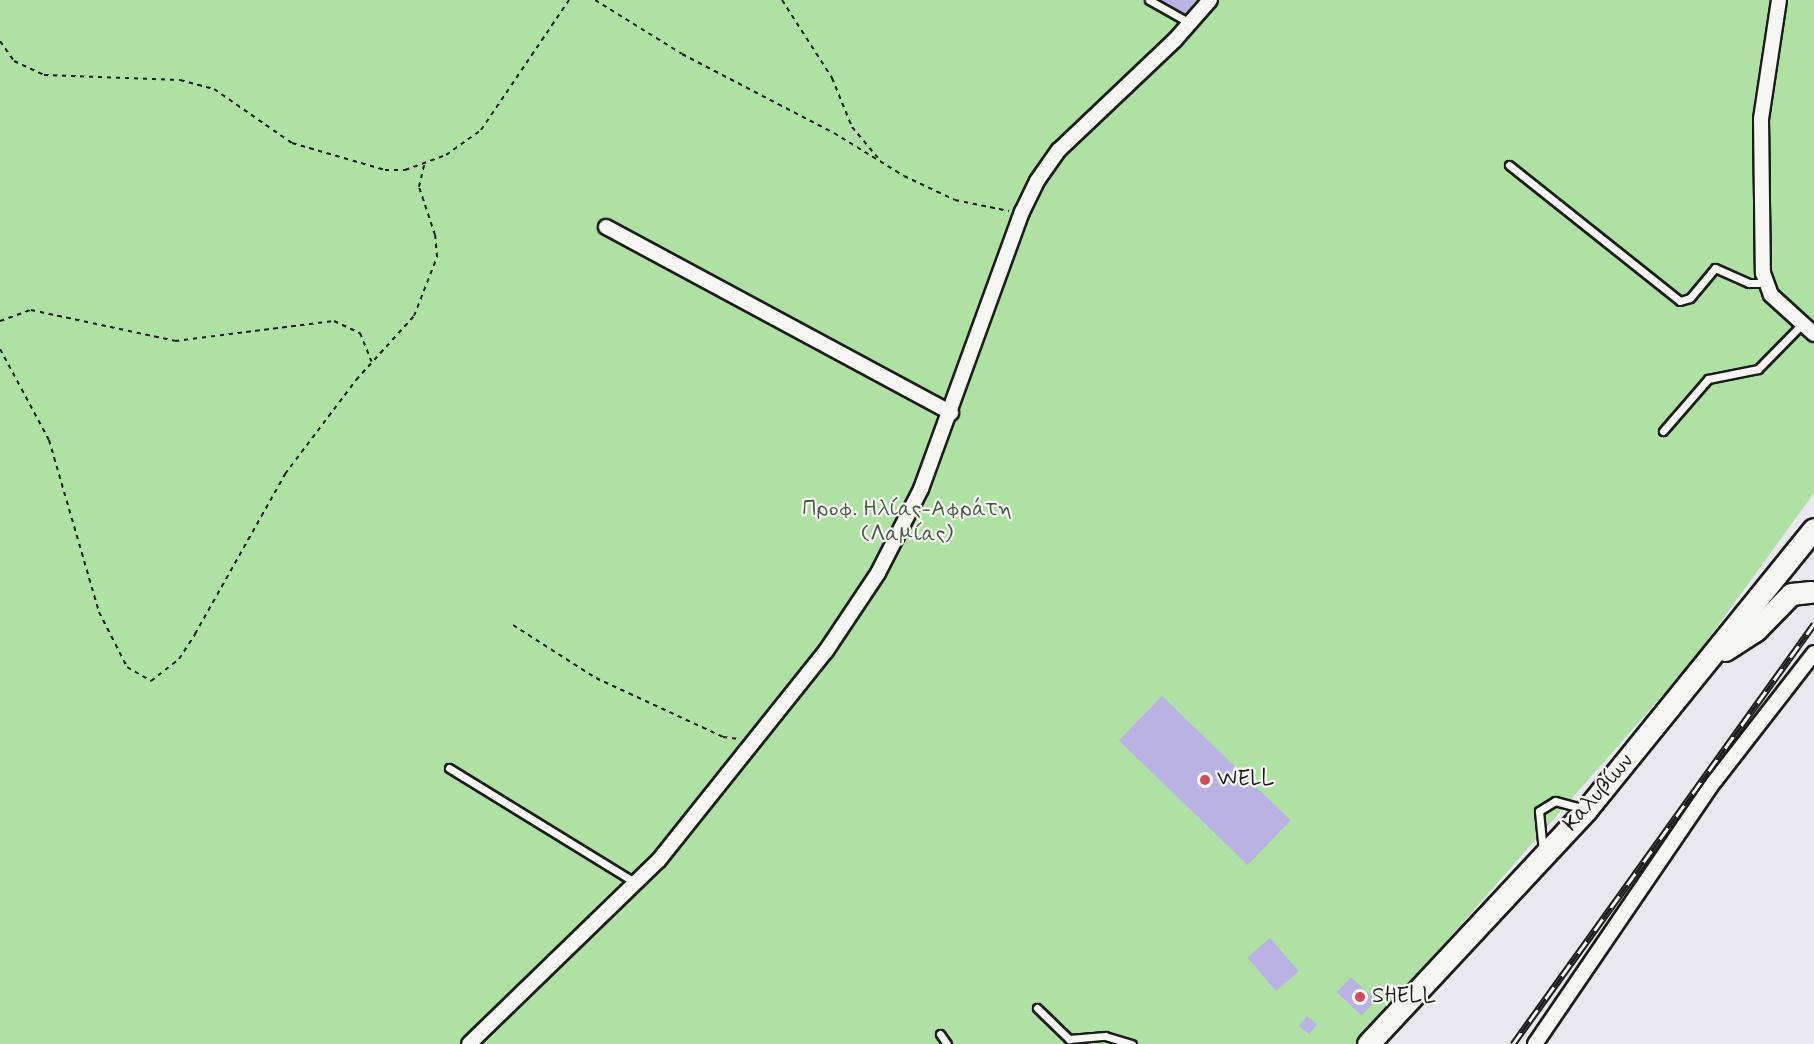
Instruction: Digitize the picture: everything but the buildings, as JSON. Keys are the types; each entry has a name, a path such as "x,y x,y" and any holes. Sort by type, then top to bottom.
{"main road":[{"name":"Καλυβίων","path":"1368,1044 1587,809 1814,529"},
{"path":"1710,660 1756,630 1791,594 1813,588"}],"street":[{"path":"469,1044 636,883 760,737 826,651 878,573 921,489 951,413 1022,212 1059,150 1190,23 1210,0"},
{"path":"1779,0 1761,119 1760,222 1767,283 1771,295 1814,334"},
{"path":"606,227 951,413"},
{"path":"1535,1044 1714,782 1814,653"}],"lane":[{"path":"1149,0 1190,23"},
{"path":"1509,165 1680,301 1690,298 1715,268 1749,283 1767,283"},
{"path":"1663,431 1708,379 1758,369 1802,324"},
{"path":"448,768 636,883"},
{"path":"1544,857 1539,811 1555,801 1587,809"},
{"path":"1037,1008 1063,1037 1105,1036 1132,1044"},
{"path":"940,1034 947,1044"}],"path":[{"path":"0,41 27,70 198,84 235,99 292,143 385,170 424,165 482,130 568,0"},
{"path":"595,0 682,54 955,200 1022,212"},
{"path":"782,0 832,78 852,127 881,161"},
{"path":"0,349 49,440 99,612 128,667 151,681 179,659 285,474 372,363 414,316 436,257 435,235 419,188 424,165"},
{"path":"0,321 32,310 175,341 334,321 360,333 372,363"},
{"path":"513,625 596,678 723,737 760,737"}],"green space":[{"name":"Προφ. Ηλίας-Αφράτη (Λαμίας)","path":"0,0 1814,0 1814,493 1690,664 1356,1044 0,1044"}],"railway":[{"path":"1513,1044 1814,624"}],"place":[{"name":"WELL","path":"1205,780"},
{"name":"SHELL","path":"1360,997"}]}
